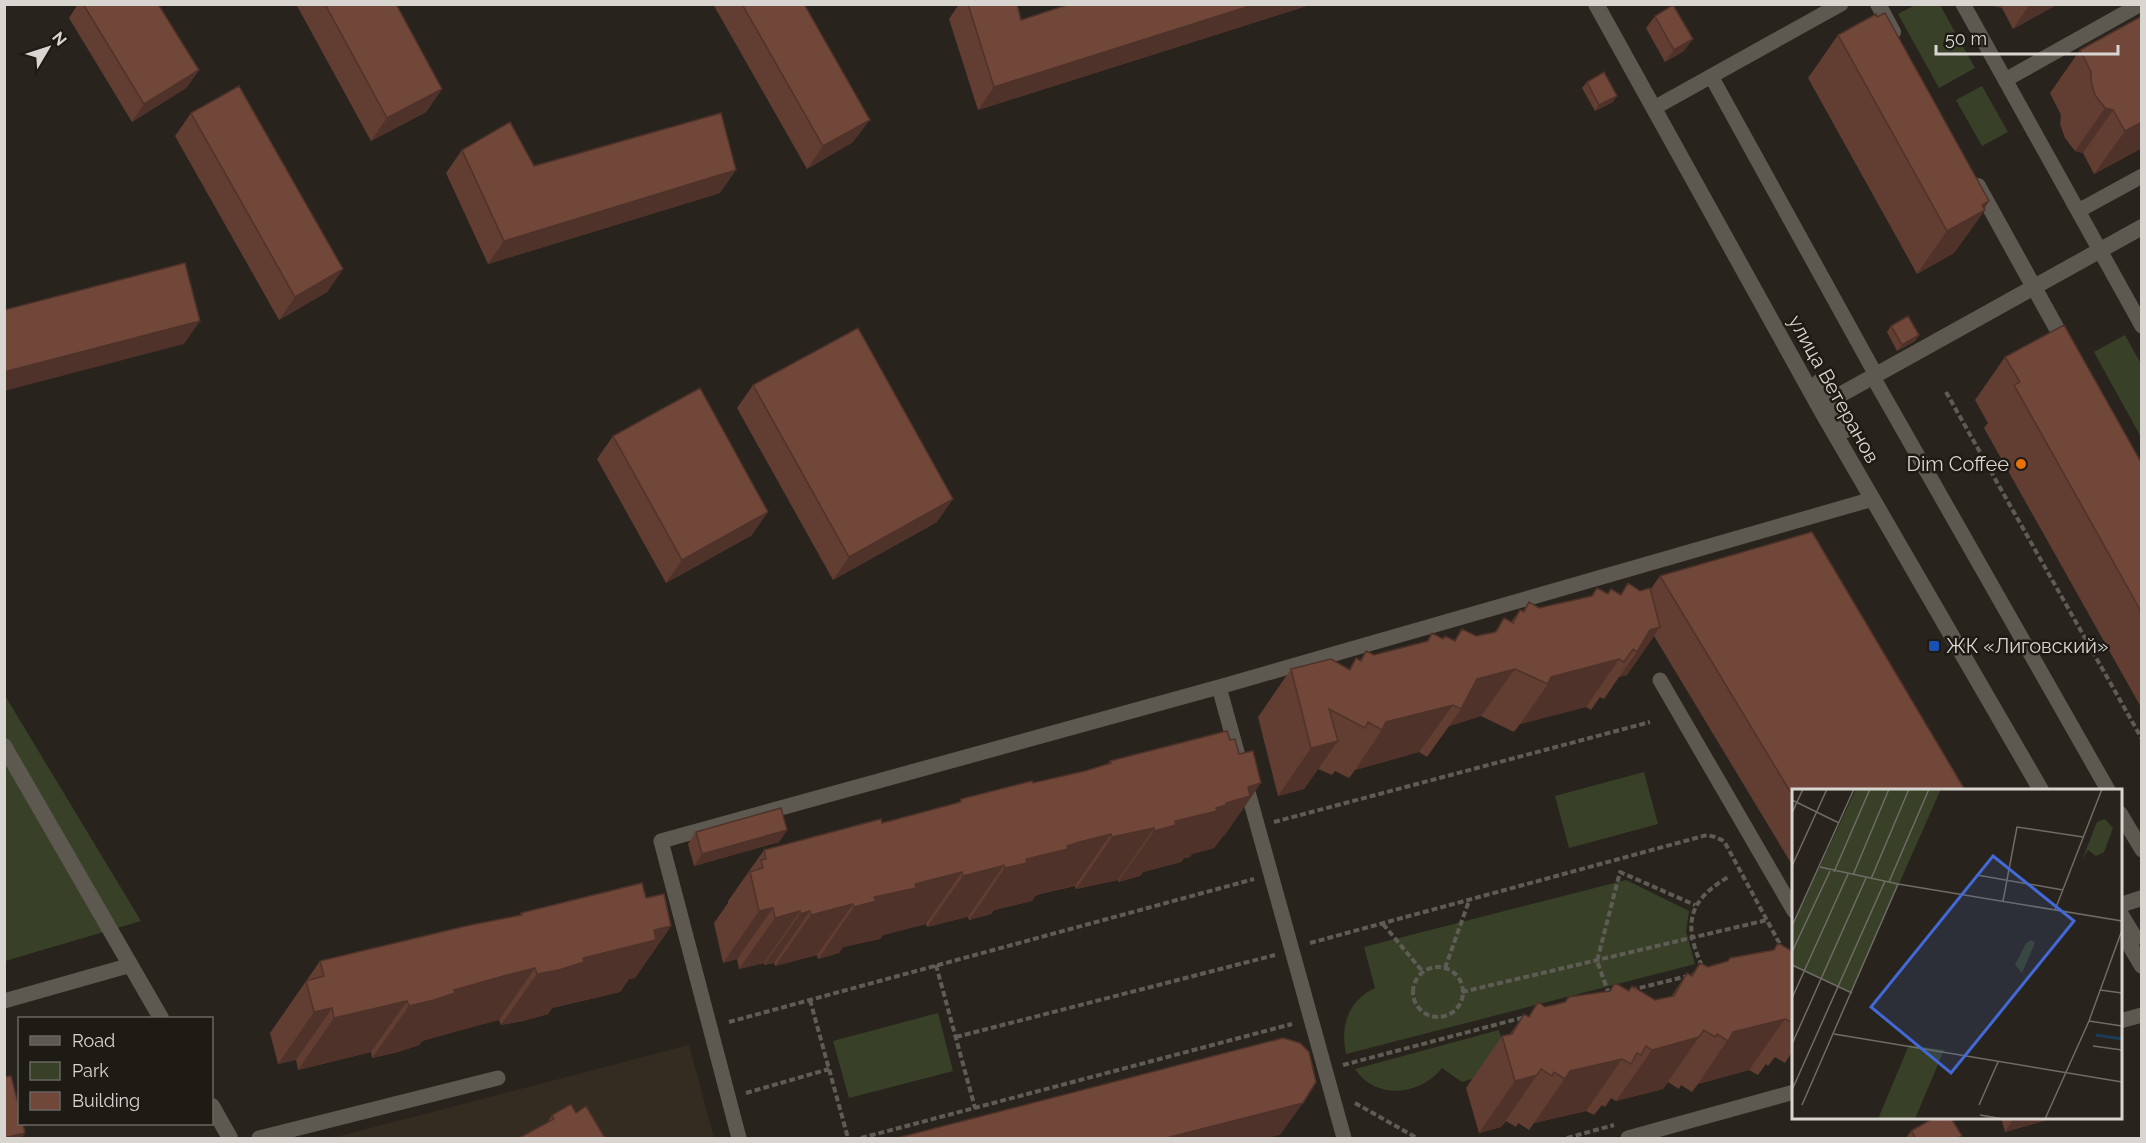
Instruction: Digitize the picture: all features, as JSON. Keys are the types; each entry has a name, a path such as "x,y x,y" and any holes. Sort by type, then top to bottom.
{"street":[{"name":"улица Ветеранов","path":"1596,4 1658,105 2050,789"},
{"name":"улица Ветеранов","path":"1607,4 1658,105 1873,499 2040,789"},
{"path":"1878,4 1901,46"},
{"path":"1970,172 2074,358"},
{"path":"1829,401 2142,227"},
{"path":"4,747 160,1017"},
{"path":"2122,905 2142,898"},
{"path":"2122,915 2142,949"},
{"path":"2122,931 2142,966"},
{"path":"213,1108 230,1138"}],"lane":[{"path":"1658,105 1841,4"},
{"path":"1963,4 2142,326"},
{"path":"2005,80 2141,4"},
{"path":"1711,76 1875,376 2107,789"},
{"path":"2078,211 2142,176"},
{"path":"739,1138 661,841 1219,687 1873,499"},
{"path":"1660,680 1792,908"},
{"path":"1219,687 1344,1138"},
{"path":"2122,815 2142,850"},
{"path":"4,1001 131,965"},
{"path":"2122,1021 2142,1015"},
{"path":"259,1138 498,1078"},
{"path":"1628,1138 1792,1093"}],"path":[{"path":"1946,392 2142,739"},
{"path":"1273,822 1650,722"},
{"path":"1307,944 1707,836 1724,841 1785,954"},
{"path":"1610,995 1597,961 1620,872 1695,905"},
{"path":"1598,998 1704,972 1692,938 1691,920 1695,905 1709,888 1728,877"},
{"path":"724,1023 1258,878"},
{"path":"1445,968 1469,900"},
{"path":"1462,992 1767,920"},
{"path":"1383,924 1422,972"},
{"path":"956,1037 1279,954"},
{"path":"936,966 975,1108"},
{"path":"1437,967 1445,968 1458,978 1462,992 1457,1008 1450,1013 1434,1017 1426,1014 1414,1002 1414,985 1422,972 1437,967"},
{"path":"810,1000 848,1138"},
{"path":"1342,1075 1340,1066 1531,1016"},
{"path":"861,1138 1298,1023"},
{"path":"743,1094 829,1069"},
{"path":"1355,1103 1417,1138"}],"shaded area":[{"path":"689,1045 714,1138 332,1138"}],"green space":[{"path":"1915,5 1940,5 1975,68 1939,88 1898,14"},
{"path":"1982,86 2008,132 1982,146 1956,100"},
{"path":"2125,335 2141,364 2141,437 2094,352"},
{"path":"4,694 141,921 5,961 4,961"},
{"path":"1644,772 1658,824 1569,848 1555,796"},
{"path":"1626,880 1689,911 1686,931 1695,964 1346,1054 1344,1034 1348,1015 1358,1000 1375,988 1364,947"},
{"path":"938,1013 953,1071 849,1098 833,1041"},
{"path":"1499,1030 1509,1068 1462,1082 1442,1068 1433,1077 1411,1089 1386,1090 1374,1086 1355,1069"}],"building":[{"path":"83,4 158,4 199,70 144,104"},
{"path":"325,4 396,4 442,89 387,118"},
{"path":"742,4 804,4 870,120 823,146"},
{"path":"968,4 1017,4 1021,20 1070,4 1256,4 994,87"},
{"path":"1673,5 1693,39 1674,50 1655,16"},
{"path":"1885,13 1989,201 1982,205 1985,210 1947,231 1838,35 1876,14 1877,17"},
{"path":"2142,16 2142,122 2125,131 2113,110 2105,108 2095,95 2091,72 2080,50"},
{"path":"1604,72 1617,96 1599,105 1587,82"},
{"path":"239,86 343,269 295,297 191,113"},
{"path":"721,113 736,170 504,241 462,150 510,122 534,166"},
{"path":"185,263 200,321 4,372 4,310"},
{"path":"1908,316 1919,335 1902,345 1891,326"},
{"path":"2064,325 2142,464 2142,613 2014,385 2020,382 2005,357"},
{"path":"858,328 953,499 849,557 753,385"},
{"path":"700,388 768,512 682,560 613,436"},
{"path":"1812,532 1964,789 1792,789 1792,795 1660,576"},
{"path":"1628,583 1640,591 1650,588 1660,627 1650,630 1637,652 1633,649 1624,662 1619,659 1551,677 1548,684 1515,669 1477,679 1461,709 1453,705 1386,722 1382,730 1368,722 1365,728 1329,709 1338,741 1311,748 1291,669 1331,659 1350,670 1356,658 1361,661 1366,651 1374,655 1428,641 1432,633 1443,639 1445,636 1455,641 1462,629 1476,636 1496,632 1504,618 1513,623 1520,610 1524,612 1529,602 1539,608 1592,596 1597,588 1608,594 1611,589 1621,595"},
{"path":"1227,731 1230,740 1235,739 1239,754 1253,751 1261,783 1248,787 1250,796 1226,803 1216,808 1217,811 1175,821 1176,825 1154,831 1154,828 1112,837 1111,834 1076,843 1067,846 1068,849 1026,859 1027,863 1005,868 1004,865 963,876 962,872 915,884 916,888 874,897 876,901 854,907 853,904 811,915 810,911 800,914 800,911 775,918 773,908 759,911 750,872 763,868 761,860 766,859 764,850 881,819 882,823 961,802 961,799 1032,781 1033,783 1085,771 1111,763 1110,761"},
{"path":"781,808 787,830 702,854 696,832"},
{"path":"642,883 646,898 664,894 671,926 654,930 656,940 583,958 584,962 559,970 537,974 535,968 507,975 454,990 455,993 434,1000 409,1006 407,1001 334,1018 332,1008 314,1012 306,981 324,976 320,961 522,915 521,913"},
{"path":"1778,943 1792,951 1792,1022 1785,1019 1733,1032 1728,1041 1704,1030 1699,1037 1652,1050 1646,1046 1641,1055 1637,1053 1631,1064 1622,1059 1570,1071 1565,1079 1554,1072 1552,1076 1541,1069 1537,1075 1515,1081 1502,1036 1512,1034 1524,1014 1529,1017 1538,1002 1545,1007 1565,1002 1569,997 1610,991 1615,983 1629,991 1632,986 1655,1000 1674,996 1687,973 1692,976 1700,963 1708,967 1728,961 1730,958 1774,950"},
{"path":"1283,1038 1300,1043 1309,1052 1316,1082 1303,1103 1166,1138 897,1138"},
{"path":"11,1076 18,1103 18,1125 23,1125 25,1133 4,1138 4,1077"},
{"path":"571,1104 576,1113 586,1106 605,1138 519,1138 554,1119 552,1115"},
{"path":"1932,1119 1952,1119 1962,1136 1958,1138 1916,1138 1911,1131"}],"place":[{"name":"Dim Coffee","path":"2021,464"},
{"name":"ЖК «Лиговский»","path":"1934,646"}]}
